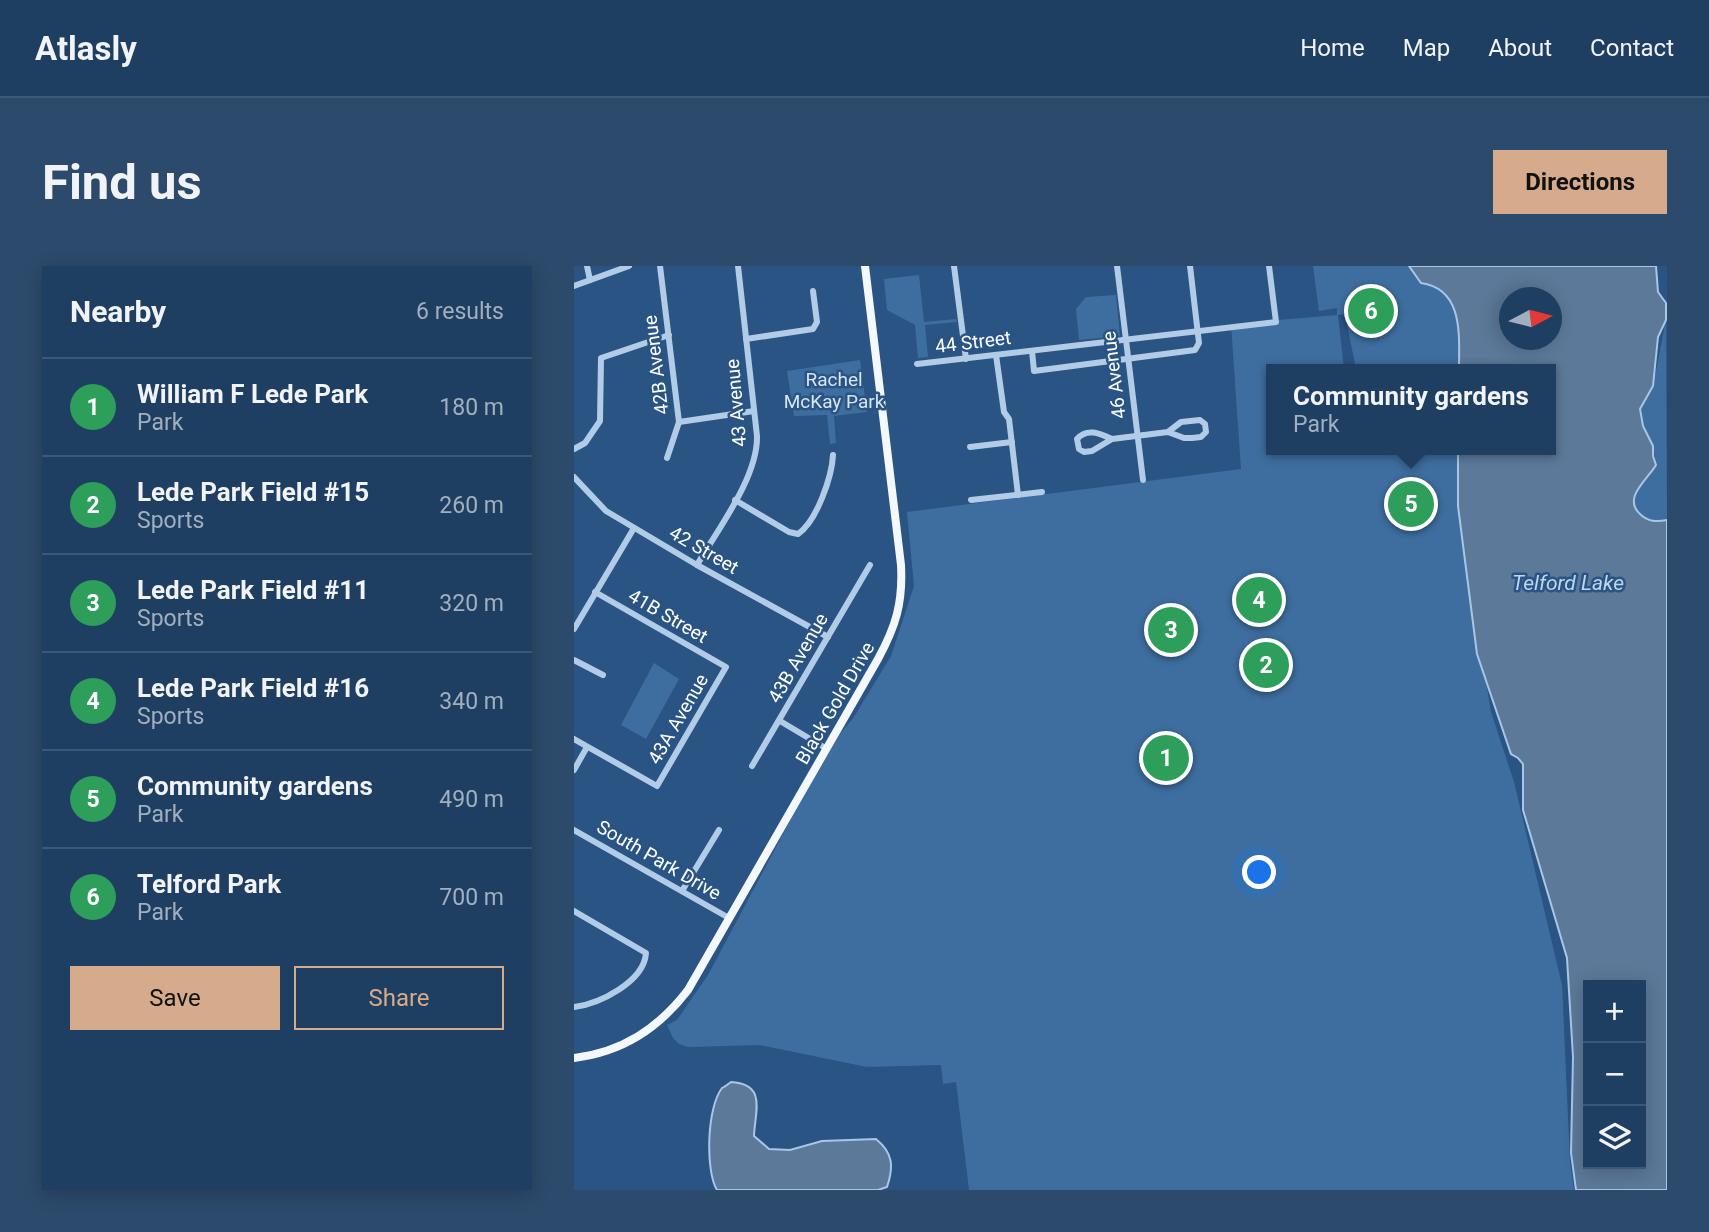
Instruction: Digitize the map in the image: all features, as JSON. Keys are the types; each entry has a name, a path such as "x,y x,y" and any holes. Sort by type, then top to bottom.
{"main road":[{"name":"Black Gold Drive","path":"576,1058 621,1046 657,1024 688,990 896,623 902,589 888,442 865,266"}],"street":[{"path":"587,266 590,280"},
{"path":"574,286 629,266"},
{"name":"42B Avenue","path":"660,266 679,422 667,458"},
{"name":"43 Avenue","path":"697,565 751,471 756,456 754,411 738,266"},
{"path":"954,266 966,359"},
{"name":"46 Avenue","path":"1117,266 1143,480"},
{"path":"1189,266 1197,332"},
{"name":"44 Street","path":"917,364 1276,322 1269,266"},
{"path":"746,338 808,331 815,327 817,322 813,291"},
{"name":"44 Street","path":"1032,351 1034,370 1192,351 1199,345 1197,332"},
{"path":"574,450 585,443 600,421 601,358 669,335"},
{"path":"996,355 1004,412 1009,419 1018,495"},
{"path":"679,422 754,411"},
{"path":"1112,439 1095,432 1084,433 1078,436 1078,447 1084,452 1092,451 1112,439 1168,432 1185,422 1200,420 1205,424 1206,432 1200,437 1184,438 1168,432"},
{"path":"970,447 1012,442"},
{"path":"735,500 789,532 799,534 826,489 833,455"},
{"name":"42 Street","path":"574,477 607,511 697,565 828,637"},
{"path":"971,500 1042,492"},
{"path":"574,629 634,528"},
{"name":"43B Avenue","path":"752,766 870,565"},
{"name":"41B Street","path":"595,592 726,667"},
{"path":"574,660 603,675"},
{"name":"43A Avenue","path":"587,747 657,786 726,667"},
{"path":"780,721 827,749"},
{"path":"574,739 587,747 574,770"},
{"name":"South Park Drive","path":"574,830 729,918"},
{"path":"682,891 719,830"},
{"path":"574,911 646,953 646,958 634,976 618,991 589,1005 574,1007"}],"green space":[{"path":"1313,266 1409,266 1421,283 1435,287 1445,294 1456,316 1458,364 1355,364 1345,314 1338,315 1343,364 1266,364 1266,455 1457,455 1463,540 1491,712 1514,782 1562,985 1570,1161 1574,1190 969,1190 956,1082 943,1084 941,1065 867,1067 760,1045 688,1047 679,1044 667,1025 677,1020 708,975 792,817 840,734 854,717 891,656 914,586 907,512 1241,469 1231,324 1337,315 1337,308 1319,311"},
{"path":"919,275 924,322 956,319 957,322 925,325 928,357 918,358 915,325 887,310 884,279"},
{"path":"1666,283 1667,520 1656,520 1642,516 1633,502 1641,484 1656,465 1653,446 1643,426 1640,409 1653,386 1666,320"},
{"path":"1116,295 1120,336 1079,340 1076,309 1086,297"},
{"name":"Rachel McKay Park","path":"860,360 867,412 834,416 836,443 830,444 827,415 794,416 787,371"},
{"path":"654,663 679,679 646,739 621,725"}],"water":[{"name":"Telford Lake","path":"1409,266 1656,266 1658,292 1666,303 1666,320 1658,337 1653,386 1640,409 1643,426 1653,446 1656,465 1638,489 1634,502 1635,508 1646,519 1667,520 1667,1190 1576,1190 1571,1153 1573,1057 1567,958 1523,810 1523,764 1511,754 1477,654 1458,506 1458,455 1556,455 1556,364 1459,364 1456,316 1445,294 1435,287 1421,283"},
{"path":"731,1082 742,1084 754,1093 757,1108 754,1136 769,1149 790,1150 822,1141 876,1139 889,1155 891,1173 887,1187 878,1190 717,1190 709,1154 711,1123 717,1097 722,1088"}],"place":[{"name":"Telford Park","path":"1371,311"},
{"name":"Community gardens","path":"1411,504"},
{"name":"Lede Park Field #16","path":"1259,600"},
{"name":"Lede Park Field #11","path":"1171,630"},
{"name":"Lede Park Field #15","path":"1266,665"},
{"name":"William F Lede Park","path":"1166,758"}]}
